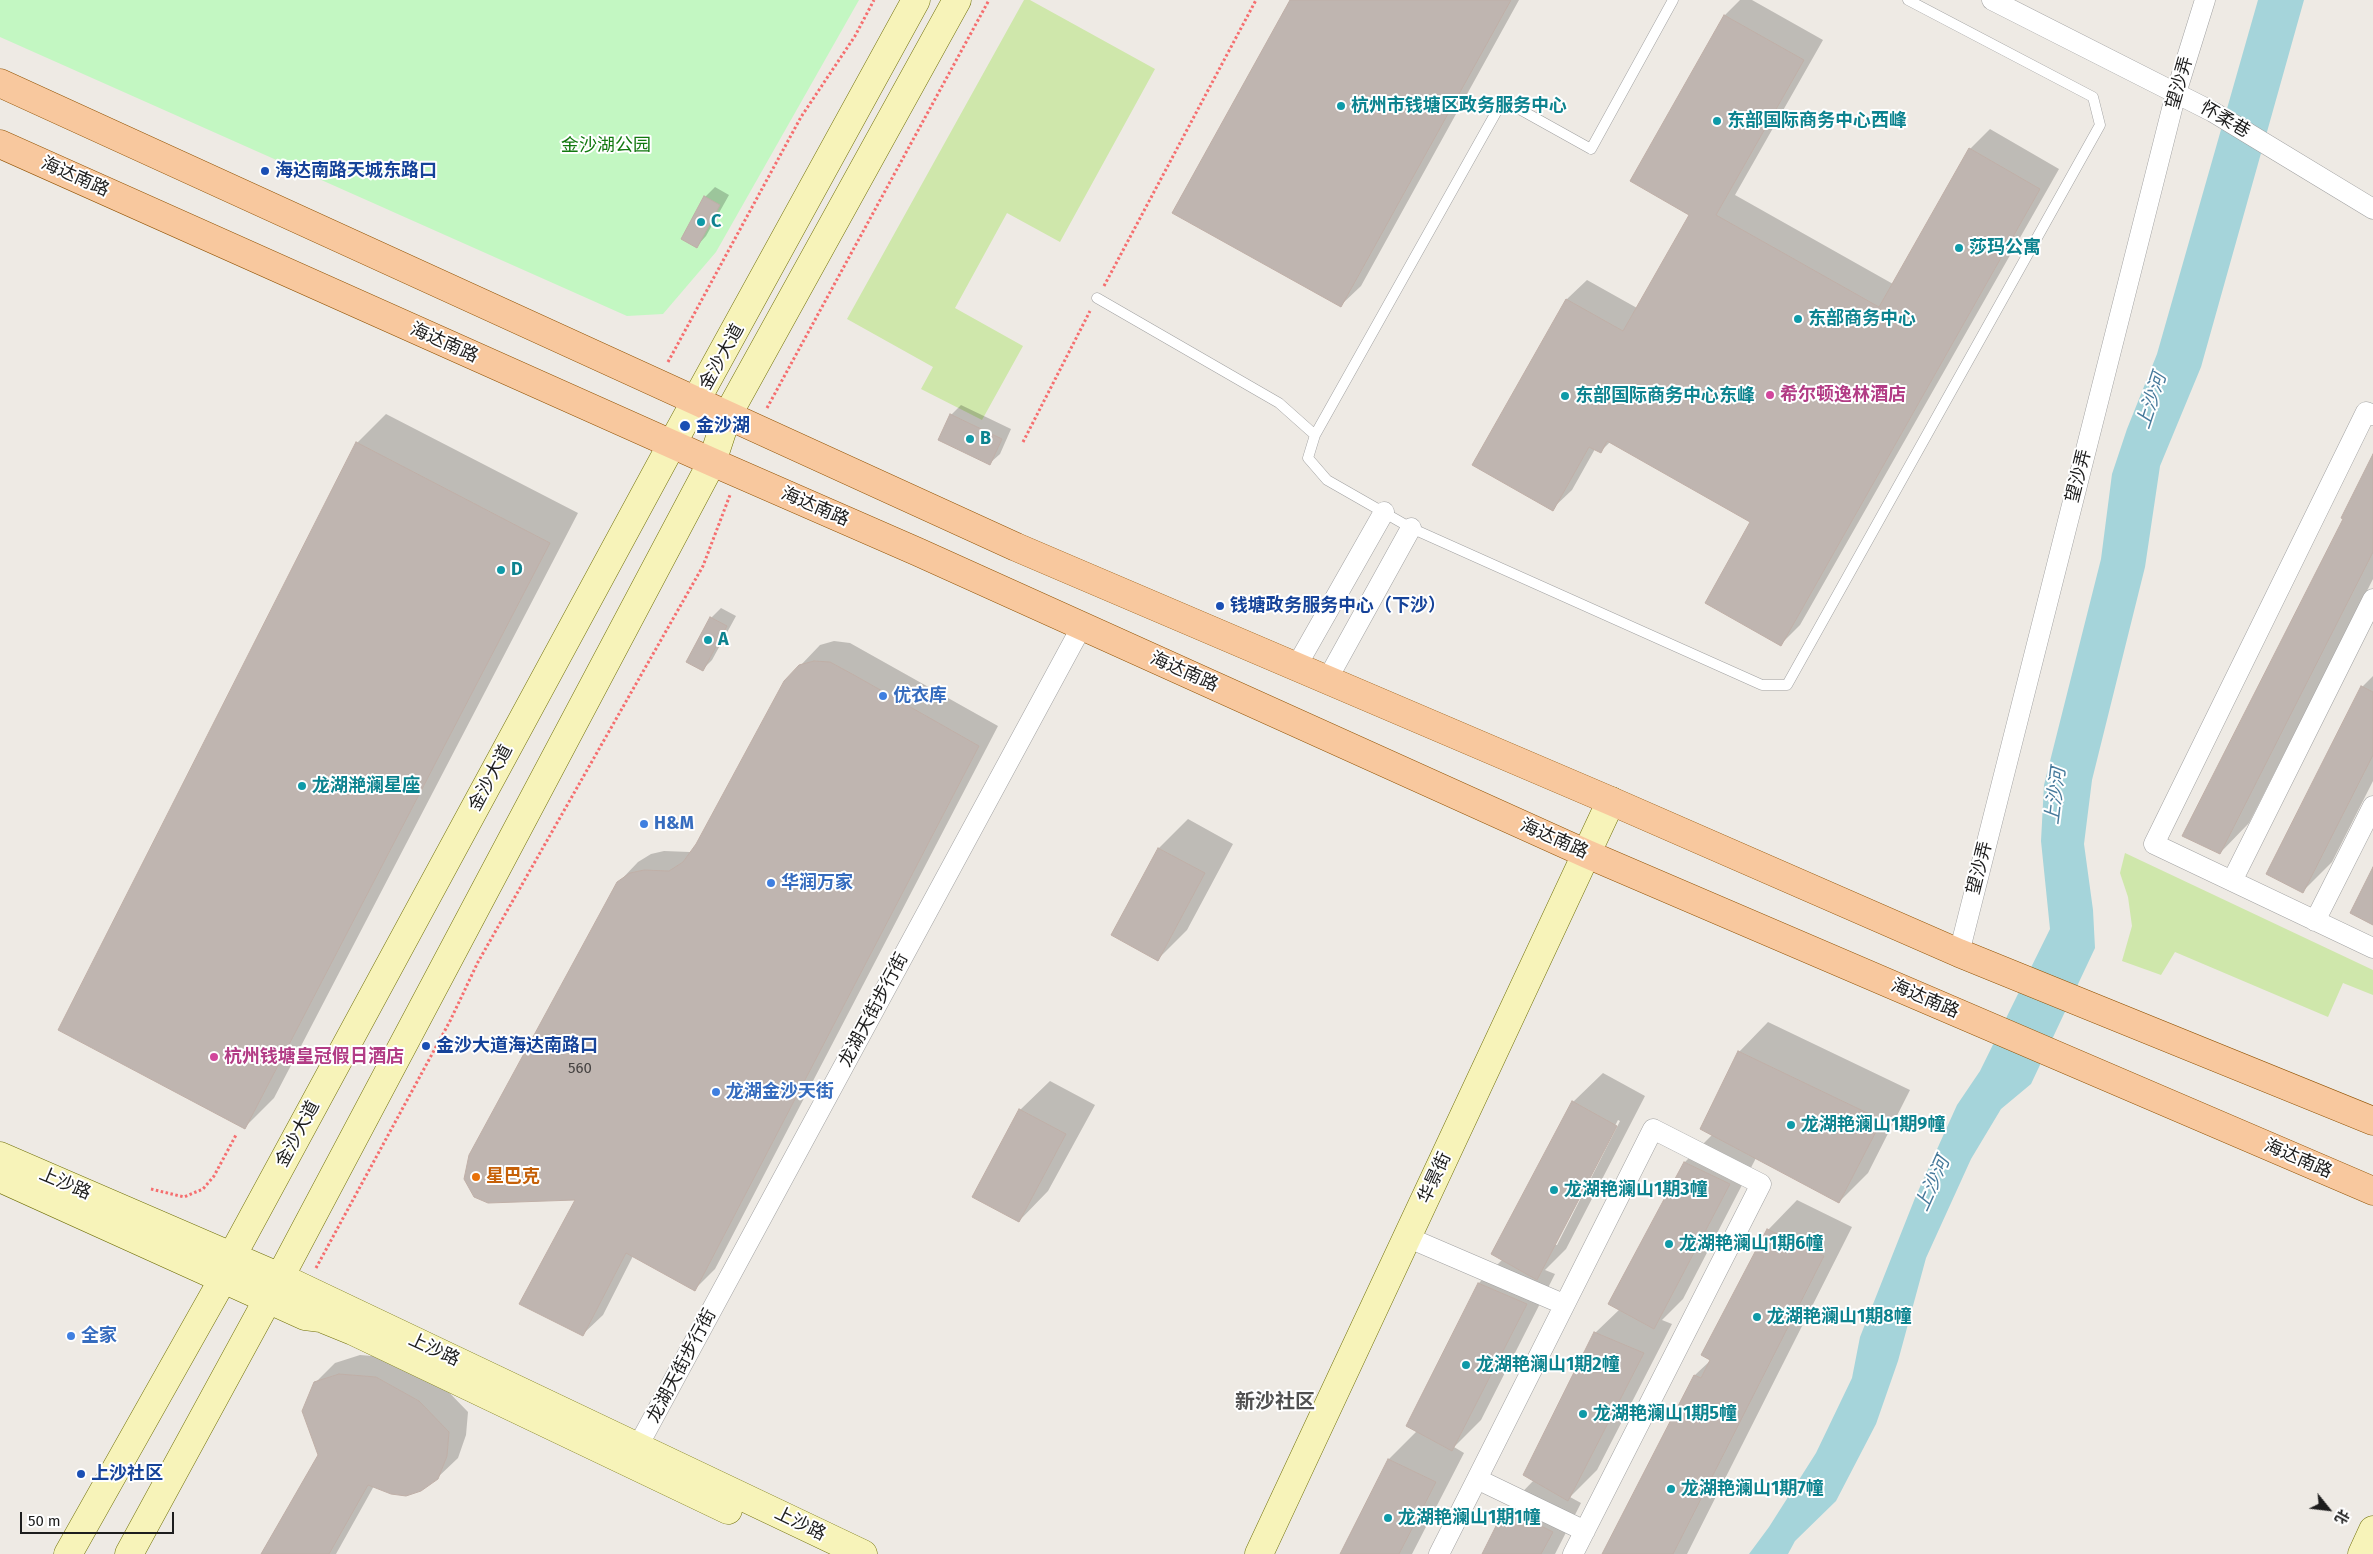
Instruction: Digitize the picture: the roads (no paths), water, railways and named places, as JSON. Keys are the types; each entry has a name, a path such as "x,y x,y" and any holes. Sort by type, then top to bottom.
{"main road":[{"name":"金沙大道","path":"68,1554 225,1271 672,444 697,403 916,0"},
{"name":"金沙大道","path":"129,1554 274,1288 712,462 727,416 957,0"},
{"path":"0,83 697,403 1016,547 1611,801 1959,953 2373,1120"},
{"name":"海达南路","path":"0,144 738,474 918,552 1586,854 2373,1191"},
{"name":"华景街","path":"1259,1554 1611,801"},
{"name":"上沙路","path":"0,1156 225,1271"},
{"name":"上沙路","path":"0,1178 225,1271 274,1288 304,1288 863,1554"},
{"name":"上沙路","path":"274,1288 305,1316 321,1318 353,1331 820,1554"},
{"path":"2362,1554 2373,1530"}],"street":[{"name":"怀柔巷","path":"1992,0 2213,112 2373,209"},
{"name":"望沙弄","path":"1959,953 2176,93 2205,0"},
{"path":"2373,415 2366,412 2154,844 2373,948"},
{"path":"1296,666 1384,512"},
{"path":"1327,680 1411,528"},
{"path":"2232,881 2373,599"},
{"name":"龙湖天街步行街","path":"638,1446 1082,626"},
{"path":"2315,921 2373,806"},
{"path":"1439,1554 1653,1128 1761,1184 1573,1554"},
{"path":"1407,1237 1563,1304"},
{"path":"1477,1479 1585,1531"}],"lane":[{"path":"1673,0 1592,149 1503,100 1315,435 1308,458 1328,480 1411,528 1762,685 1787,684 2100,125 2093,97 1908,0"},
{"path":"1097,298 1279,403 1315,435"}],"water":[{"name":"上沙河","path":"2258,0 2304,0 2201,367 2160,466 2145,567 2092,780 2084,844 2093,910 2095,948 2031,1084 2001,1109 1971,1159 1926,1258 1898,1361 1876,1424 1836,1501 1795,1541 1788,1554 1749,1554 1769,1527 1816,1453 1852,1378 1860,1337 1915,1198 1957,1105 1980,1071 2050,929 2041,841 2044,785 2101,559 2112,474 2127,429 2157,354"}],"place":[{"name":"杭州市钱塘区政务服务中心","path":"1341,106"},
{"name":"东部国际商务中心西峰","path":"1717,121"},
{"name":"海达南路天城东路口","path":"265,171"},
{"name":"C","path":"701,222"},
{"name":"莎玛公寓","path":"1959,248"},
{"name":"东部商务中心","path":"1798,319"},
{"name":"希尔顿逸林酒店","path":"1770,395"},
{"name":"东部国际商务中心东峰","path":"1565,396"},
{"name":"金沙湖","path":"685,426"},
{"name":"B","path":"970,439"},
{"name":"D","path":"501,570"},
{"name":"钱塘政务服务中心（下沙）","path":"1220,606"},
{"name":"A","path":"708,640"},
{"name":"优衣库","path":"883,696"},
{"name":"龙湖滟澜星座","path":"302,786"},
{"name":"H&M","path":"644,824"},
{"name":"华润万家","path":"771,883"},
{"name":"金沙大道海达南路口","path":"426,1046"},
{"name":"杭州钱塘皇冠假日酒店","path":"214,1057"},
{"name":"龙湖金沙天街","path":"716,1092"},
{"name":"龙湖艳澜山1期9幢","path":"1791,1125"},
{"name":"星巴克","path":"476,1177"},
{"name":"龙湖艳澜山1期3幢","path":"1554,1190"},
{"name":"龙湖艳澜山1期6幢","path":"1669,1244"},
{"name":"龙湖艳澜山1期8幢","path":"1757,1317"},
{"name":"全家","path":"71,1336"},
{"name":"龙湖艳澜山1期2幢","path":"1466,1365"},
{"name":"龙湖艳澜山1期5幢","path":"1583,1414"},
{"name":"上沙社区","path":"81,1474"},
{"name":"龙湖艳澜山1期7幢","path":"1671,1489"},
{"name":"龙湖艳澜山1期1幢","path":"1388,1518"}],"district":[{"name":"新沙社区","path":"1275,1402"}],"park label":[{"name":"金沙湖公园","path":"606,146"}]}
